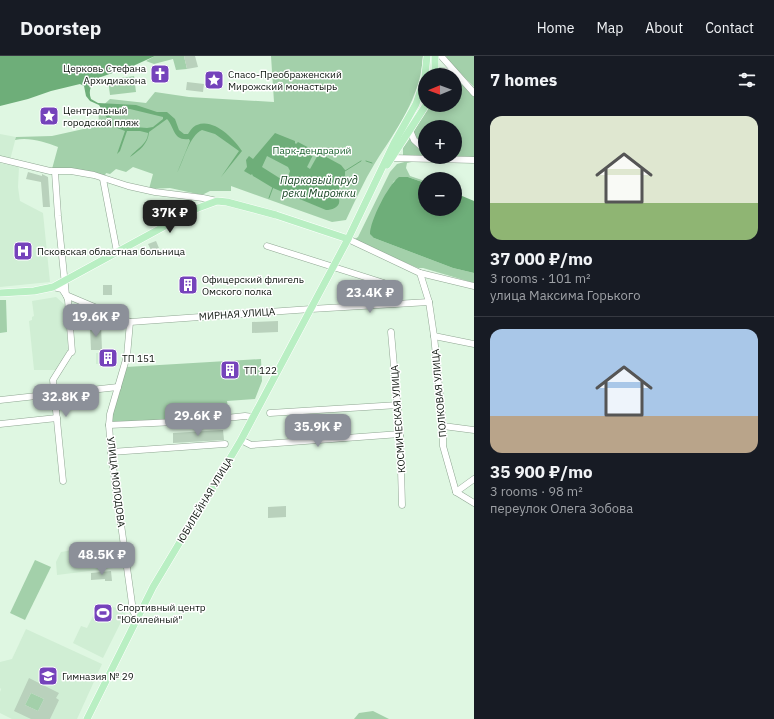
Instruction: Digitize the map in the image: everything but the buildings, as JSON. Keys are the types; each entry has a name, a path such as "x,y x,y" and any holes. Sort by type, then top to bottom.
{"main road":[{"name":"ЮБИЛЕЙНАЯ УЛИЦА","path":"426,68 427,56"},
{"path":"434,68 435,56"},
{"name":"ЮБИЛЕЙНАЯ УЛИЦА","path":"87,719 153,587 241,440 348,239 380,175 394,143 418,98"},
{"name":"ЮБИЛЕЙНАЯ УЛИЦА","path":"380,175 393,158 422,112"},
{"path":"0,293 34,291 53,287 198,208 217,201 233,203 276,215 348,239"}],"street":[{"path":"441,56 451,68"},
{"path":"462,80 474,93"},
{"path":"408,118 410,132 414,140 418,144"},
{"path":"393,158 418,158"},
{"path":"0,159 55,172 83,173 155,192 217,201"},
{"path":"462,159 474,160"},
{"path":"55,172 72,352 53,380 63,481"},
{"path":"103,179 117,252"},
{"path":"348,239 420,272 474,286"},
{"path":"267,246 384,283"},
{"name":"ПОЛКОВАЯ УЛИЦА","path":"420,272 429,302 434,336 443,426 443,446 456,492"},
{"name":"МИРНАЯ УЛИЦА","path":"53,287 62,290 66,295 130,322 311,308 429,302"},
{"name":"УЛИЦА МОЛОДОВА","path":"130,322 127,356 110,414 109,425 111,452 133,611 137,619"},
{"name":"КОСМИЧЕСКАЯ УЛИЦА","path":"391,332 400,434 402,505"},
{"path":"434,336 474,344"},
{"path":"0,400 118,387"},
{"path":"270,413 398,405"},
{"path":"109,425 198,421 245,416 253,417"},
{"path":"0,424 57,418"},
{"path":"443,426 474,430"},
{"path":"241,440 251,445 400,434"},
{"path":"111,452 225,444"},
{"path":"474,479 456,492 474,503"}],"shaded area":[{"path":"0,134 16,137 10,160 0,157"},
{"name":"Псковская областная больница","path":"0,163 19,167 18,187 20,201 43,213 50,282 0,287"},
{"path":"56,297 65,305 68,349 57,370 34,370 29,321 32,320 32,317 34,316 32,301"},
{"path":"115,352 115,364 96,364 96,353"},
{"path":"119,542 122,567 57,575 56,562 61,552"},
{"path":"106,604 126,612 103,658 73,643 81,626 87,628 98,606 104,608"},
{"name":"Гимназия № 29","path":"26,629 102,664 77,719 12,719 0,713 0,662 12,659"}],"green space":[{"path":"155,56 184,56 187,69 176,70 173,59 154,64 146,61"},
{"name":"Парк-дендрарий","path":"271,56 423,56 421,68 418,68 418,85 406,112 367,177 346,220 332,222 231,186 231,191 210,191 202,195 170,188 149,189 153,174 133,167 126,172 116,169 110,174 106,173 104,178 52,169 58,147 31,140 15,140 16,137 52,136 88,128 99,122 98,110 110,99 146,103 155,92 189,97 274,102"},
{"path":"446,56 474,56 474,87 462,75 462,68 456,68"},
{"path":"134,76 136,92 110,95 108,80"},
{"path":"462,83 474,96 474,157 462,156 462,120 420,120 425,112 462,112"},
{"path":"418,124 418,139 413,133"},
{"path":"410,138 418,148 418,156 403,155 403,148"},
{"path":"408,161 416,161 407,163 406,168 410,176 418,179 418,181 408,177 394,181 377,213 374,238 453,268 474,273 474,283 423,268 418,268 367,246 355,239 358,237 390,172 397,164"},
{"path":"0,300 6,300 7,332 0,333"},
{"path":"261,359 262,381 255,399 227,401 229,415 203,418 112,422 112,414 126,367"},
{"path":"35,560 51,567 25,620 10,613"},
{"path":"31,693 44,699 38,711 25,705"},
{"path":"373,711 389,719 354,719 359,713"}],"water":[{"path":"0,56 155,56 133,66 98,78 91,87 91,99 98,103 136,105 157,112 167,112 175,119 179,130 184,134 188,134 193,127 197,125 210,124 217,127 229,136 242,151 221,177 239,151 215,134 202,130 197,133 190,143 177,173 190,141 189,139 180,138 177,136 167,119 149,132 145,143 130,157 144,143 148,133 140,131 127,131 120,151 117,154 125,131 112,126 99,105 90,101 86,96 84,86 80,84 0,106","holes":["121,109 130,109 163,117 163,119 153,127 122,126 114,123 109,114"]},
{"name":"Парковый пруд реки Мирожки","path":"275,133 295,141 296,144 298,142 315,151 307,167 310,169 319,153 341,165 345,170 345,177 337,193 339,204 333,209 326,210 273,188 252,174 251,175 244,171 247,167 246,160 249,156 253,159","holes":["267,156 288,167 290,171 288,177 281,179 262,167"]},
{"path":"399,177 408,177 418,181 418,216 462,216 462,196 474,201 474,273 453,268 374,238 370,234 373,221 380,204"}],"waterway":[{"path":"345,171 361,161"},
{"path":"366,161 372,163"},
{"path":"269,198 273,187"}],"place":[{"name":"Церковь Стефана Архидиакона","path":"160,74"},
{"name":"Спасо-Преображенский Мирожский монастырь","path":"214,80"},
{"name":"Центральный городской пляж","path":"49,116"},
{"name":"Псковская областная больница","path":"23,251"},
{"name":"Офицерский флигель Омского полка","path":"188,285"},
{"name":"ТП 151","path":"108,358"},
{"name":"ТП 122","path":"230,370"},
{"name":"Спортивный центр \"Юбилейный\"","path":"103,613"},
{"name":"Гимназия № 29","path":"48,676"}]}
